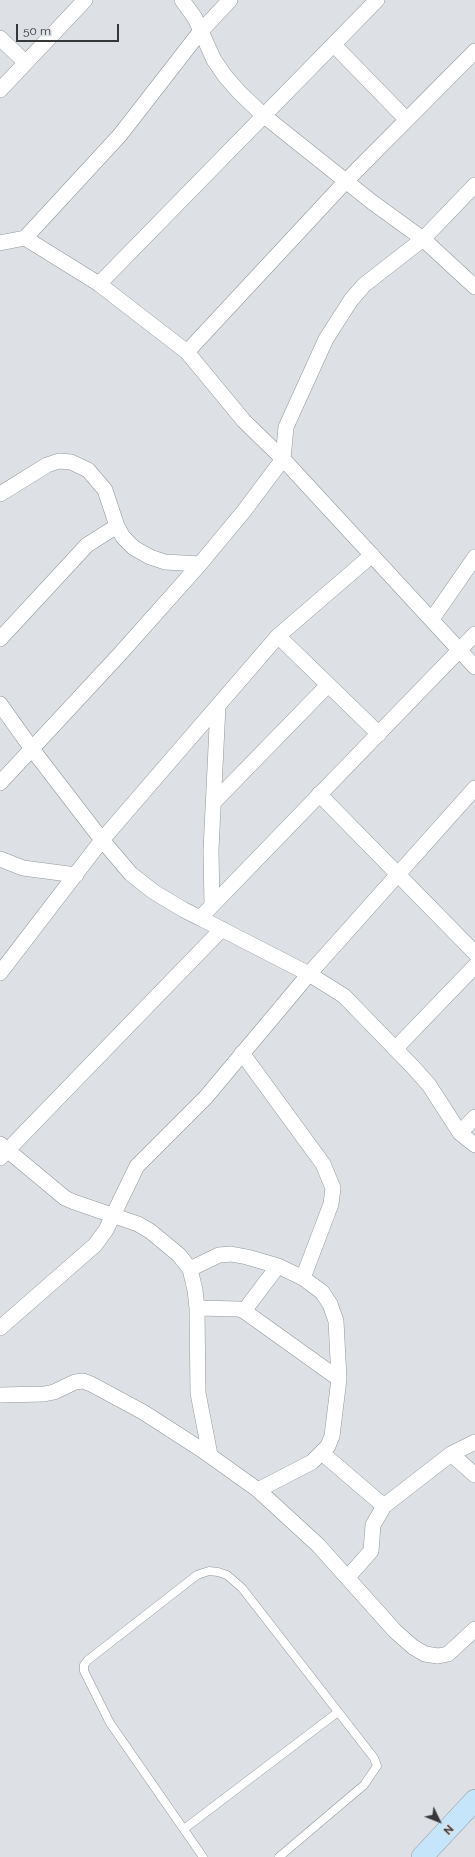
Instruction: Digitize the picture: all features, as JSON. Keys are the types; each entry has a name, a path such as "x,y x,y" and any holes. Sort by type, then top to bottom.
{"main road":[{"path":"422,1857 475,1800"},
{"path":"441,1857 475,1821"}],"street":[{"path":"0,90 85,0"},
{"path":"182,0 195,18 200,32 214,60 225,76 263,115 372,202 423,239 475,287"},
{"path":"0,243 25,238 120,135 200,32 230,0"},
{"path":"99,284 377,0"},
{"path":"0,38 25,62"},
{"path":"334,45 406,118"},
{"path":"187,352 406,118 475,51"},
{"path":"0,783 119,655 200,564 244,511 283,459 286,426 326,339 341,314 364,285 423,239 475,186"},
{"path":"25,238 99,284 187,352 244,421 283,459 432,619 458,651 475,667"},
{"path":"0,494 47,465 59,461 71,462 88,470 106,490 117,526 123,537 134,548 150,557 165,562 200,564"},
{"path":"0,640 87,545 117,526"},
{"path":"0,973 102,840 278,636 372,555"},
{"path":"432,619 475,557"},
{"path":"200,918 475,634"},
{"path":"278,636 379,734"},
{"path":"214,802 328,685"},
{"path":"0,704 32,749 102,840 131,874 184,910 309,974 344,996 429,1086 460,1133 475,1145"},
{"path":"212,905 211,850 218,706"},
{"path":"0,1328 95,1245 114,1216 137,1166 206,1097 242,1052 309,974 397,873 475,788"},
{"path":"320,794 475,952"},
{"path":"0,858 23,868 76,875"},
{"path":"210,1456 198,1393 197,1308 195,1290 190,1269 179,1255 150,1231 138,1224 65,1198 3,1151 222,929"},
{"path":"395,1049 475,966"},
{"path":"242,1052 323,1164 333,1188 331,1204 303,1278"},
{"path":"460,1133 475,1117"},
{"path":"190,1269 219,1255 231,1254 278,1266 303,1278 322,1292 330,1304 336,1321 339,1379 332,1436 322,1453 312,1462 258,1490"},
{"path":"244,1311 278,1266"},
{"path":"197,1308 239,1309 244,1311 339,1379"},
{"path":"0,1395 44,1394 54,1392 75,1382 87,1382 143,1412 258,1490 313,1540 348,1577 395,1631 413,1647 426,1654 438,1656 448,1654 475,1628"},
{"path":"348,1577 372,1551 373,1525 384,1506 451,1454 475,1442"},
{"path":"322,1453 384,1506"},
{"path":"451,1454 475,1475"}],"lane":[{"path":"203,1857 110,1723 84,1671 84,1665 88,1660 197,1575 209,1571 227,1575 242,1588 374,1758 377,1766 364,1785 280,1857"},
{"path":"184,1829 338,1712"}]}
